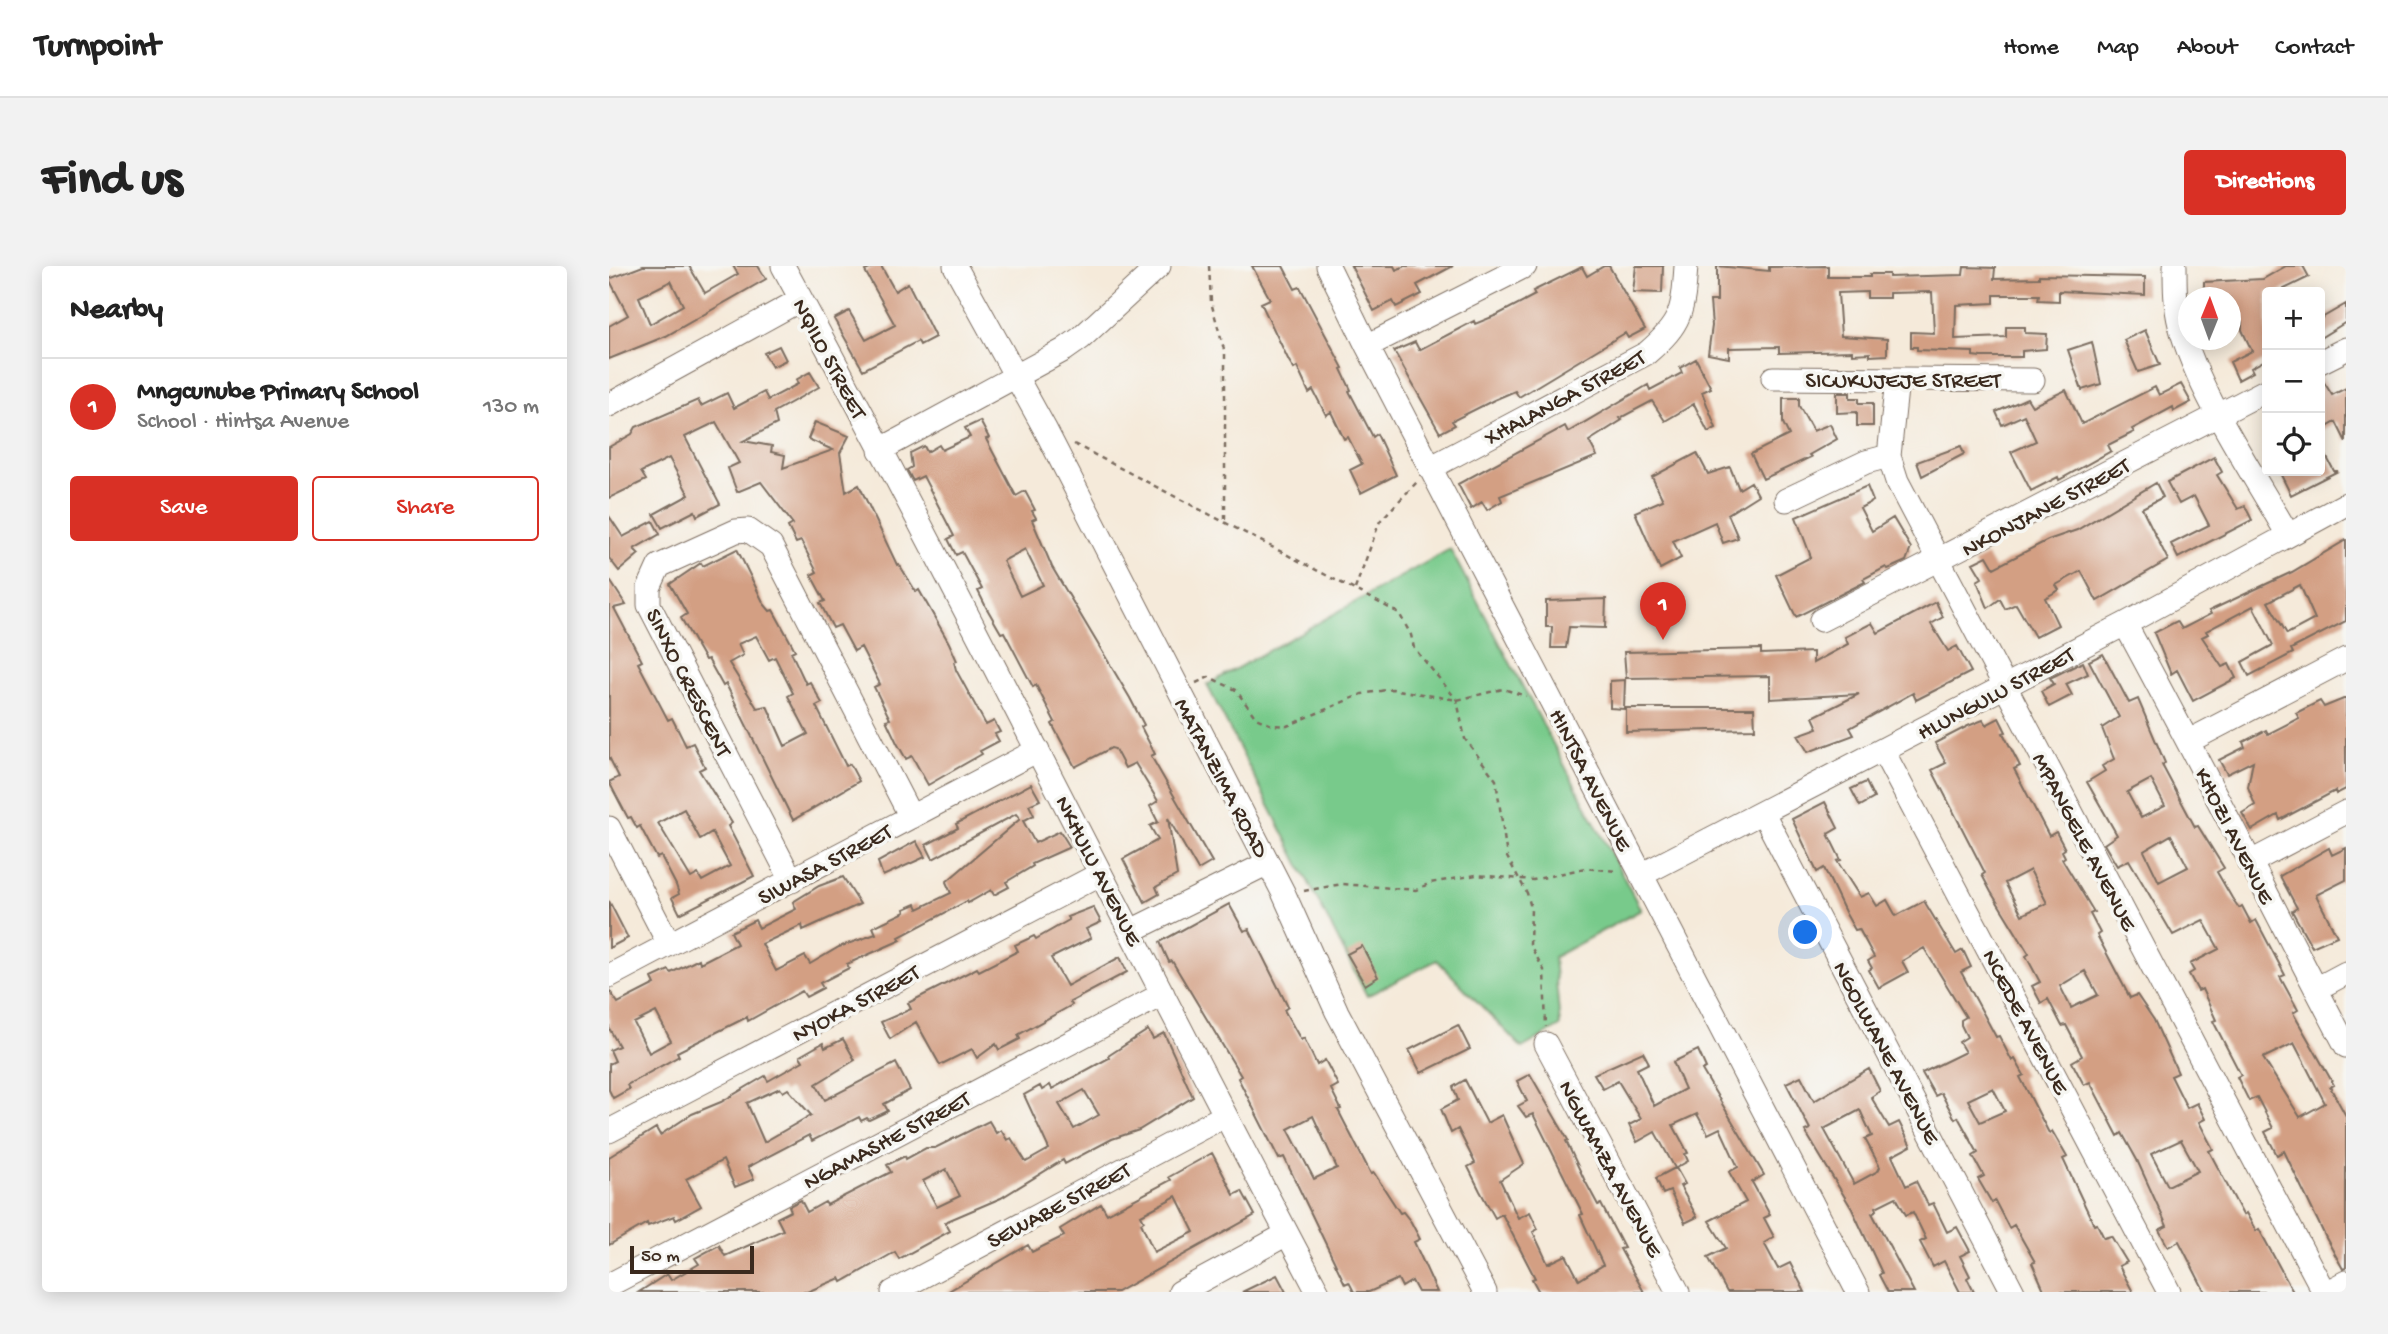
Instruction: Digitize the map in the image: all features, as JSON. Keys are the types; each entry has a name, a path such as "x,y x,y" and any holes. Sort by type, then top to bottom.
{"street":[{"name":"NQILO STREET","path":"783,266 880,450"},
{"name":"MATANZIMA ROAD","path":"955,266 1045,429 1283,892 1337,1012 1485,1292"},
{"path":"880,450 1017,377 1081,338 1159,266"},
{"name":"HINTSA AVENUE","path":"1328,266 1857,1292"},
{"path":"1367,346 1525,266"},
{"name":"XHALANGA STREET","path":"1430,467 1647,353 1672,332 1682,309 1686,266"},
{"path":"2175,266 2180,325 2219,415 2288,535"},
{"path":"609,405 800,300"},
{"path":"2325,360 2346,349"},
{"name":"SICUKUJEJE STREET","path":"1773,379 2033,380"},
{"name":"MPANGELE AVENUE","path":"1897,379 1889,456 1897,481 2326,1292"},
{"name":"NKONJANE STREET","path":"1821,620 2262,393"},
{"name":"NKHULU AVENUE","path":"880,450 1038,750 1224,1116 1318,1292"},
{"path":"1786,500 1866,462 1889,456"},
{"name":"HLUNGULU STREET","path":"1641,875 2125,624 2346,505"},
{"name":"SINXO CRESCENT","path":"792,881 649,606 649,588 659,566 736,531 748,530 771,546 911,817"},
{"name":"KHOZI AVENUE","path":"2125,624 2189,741 2249,863 2346,1046"},
{"path":"2189,741 2346,659"},
{"name":"SIWASA STREET","path":"609,976 1038,750"},
{"name":"NCEDE AVENUE","path":"1883,751 2169,1292"},
{"path":"2249,863 2346,812"},
{"name":"NGOLWANE AVENUE","path":"1763,813 2013,1292"},
{"path":"609,828 669,944"},
{"path":"1131,931 1268,863"},
{"name":"NYOKA STREET","path":"609,1131 1100,874"},
{"path":"2316,989 2346,973"},
{"name":"NGAMASHE STREET","path":"609,1285 1163,994"},
{"name":"NGWAMZA AVENUE","path":"1546,1044 1678,1292"},
{"name":"SEWABE STREET","path":"893,1292 1224,1116"},
{"path":"1180,1292 1287,1234"},
{"path":"2326,1292 2346,1282"}],"path":[{"path":"1209,266 1211,302 1225,353 1225,521"},
{"path":"1045,429 1399,613 1411,635 1413,648 1423,656 1429,669 1457,700 1465,739 1496,780 1507,857 1527,893 1531,908 1530,945 1544,970 1546,1044"},
{"path":"1355,589 1380,521 1430,467"},
{"path":"1209,677 1236,690 1256,718 1272,725 1287,726 1362,694 1384,690 1457,700 1503,689 1555,709"},
{"path":"1283,892 1318,890 1342,884 1416,890 1430,883 1475,875 1533,880 1585,867 1641,875"}],"green space":[{"path":"1450,549 1641,910 1554,957 1560,1026 1522,1048 1437,960 1367,996 1207,685"}],"building":[{"path":"643,266 689,266 705,293 738,274 733,266 758,266 766,279 666,336 609,359 609,326 628,315 609,279","holes":["671,281 683,305 650,324 639,297"]},
{"path":"881,266 895,291 908,283 935,337 920,345 918,341 863,370 834,319 849,311 866,340 895,325 865,271"},
{"path":"1252,266 1283,266 1295,289 1300,287 1343,368 1341,369 1351,390 1349,391 1373,437 1377,434 1396,475 1361,493 1350,470 1362,464 1348,437 1344,439 1331,412 1326,415 1313,390 1309,393 1297,367 1294,369 1289,361 1261,303 1270,299"},
{"path":"1351,266 1394,266 1396,270 1405,266 1453,266 1417,285 1422,294 1396,307 1393,301 1374,311"},
{"path":"1609,266 1645,329 1628,338 1625,333 1519,397 1515,391 1494,400 1452,421 1455,425 1440,433 1394,351 1415,342 1419,350 1474,321 1475,324 1497,315 1535,295 1533,291 1582,267 1587,276"},
{"path":"1636,266 1663,266 1662,293 1633,292"},
{"path":"1717,266 1769,271 1769,267 1828,266 1828,277 1870,277 1870,274 1889,274 1889,277 1963,275 1964,267 1995,268 1994,279 2039,278 2039,275 2145,277 2145,295 2059,291 2059,301 2038,300 2039,295 1994,295 1994,303 1956,305 1955,339 2006,337 2006,327 2025,327 2025,333 2047,334 2046,349 2022,351 2022,357 1981,357 1973,356 1973,352 1917,350 1917,347 1911,347 1911,332 1934,333 1932,292 1889,293 1889,298 1867,298 1867,292 1838,293 1841,336 1887,339 1887,355 1852,354 1852,351 1779,353 1779,347 1729,348 1729,358 1708,354 1712,326 1710,301 1717,301"},
{"path":"2286,266 2303,266 2309,277 2288,287 2262,287 2262,362 2251,368 2253,372 2238,380 2230,362 2252,351 2242,330 2241,287 2204,287 2204,282 2263,279"},
{"path":"2346,304 2346,322 2325,335 2325,316"},
{"path":"2145,330 2160,365 2138,372 2124,340"},
{"path":"2092,342 2101,384 2082,390 2068,350"},
{"path":"779,346 786,360 772,367 764,353"},
{"path":"1696,359 1711,388 1702,392 1716,428 1708,432 1694,404 1665,421 1652,401 1620,418 1622,420 1589,441 1597,456 1500,496 1502,501 1487,510 1482,502 1471,509 1458,484 1565,426 1568,432 1648,385 1650,390 1682,373 1680,368"},
{"path":"810,372 819,387 774,412 777,424 743,441 772,446 771,452 785,455 783,468 833,450 808,439 815,422 849,436 840,453 846,492 859,485 897,565 899,564 916,592 919,590 949,643 957,661 954,662 956,670 986,725 994,721 1000,732 995,734 999,741 980,751 982,754 928,785 912,756 906,759 897,743 886,720 890,719 874,687 880,684 861,647 854,651 840,625 833,628 820,603 825,601 811,575 817,572 801,541 796,543 788,527 793,524 761,482 737,492 728,468 739,463 716,422 685,437 720,504 697,516 695,511 662,528 654,514 689,495 669,458 641,472 646,480 609,498 609,447 632,434 636,427 698,400 701,406 727,393 734,408 764,392 768,400 798,384 796,380"},
{"path":"2181,384 2191,402 2174,411 2173,407 2132,429 2134,432 2108,445 2111,451 2059,480 2058,477 2031,491 2011,452 2036,441 2024,415 2002,425 1996,412 2027,398 2032,406 2066,390 2082,424 2155,387 2159,395"},
{"path":"2325,384 2332,395 2346,388 2346,442 2336,422 2325,428"},
{"path":"1837,393 1850,393 1850,398 1859,398 1859,403 1873,403 1873,426 1857,426 1857,412 1837,413"},
{"path":"1783,398 1799,398 1799,406 1813,431 1830,424 1837,439 1809,455 1811,457 1763,479 1751,454 1789,435 1783,423"},
{"path":"980,421 989,438 986,439 1016,496 1025,491 1035,510 1032,511 1036,518 1032,520 1052,567 1130,698 1155,754 1151,756 1212,862 1198,870 1168,818 1177,875 1156,887 1159,894 1145,902 1123,859 1158,840 1150,826 1158,822 1150,806 1158,801 1135,763 1125,768 1115,749 1111,748 1075,767 1052,724 1055,722 1036,685 1033,687 1004,632 1001,633 986,607 978,591 982,589 962,552 956,555 948,539 954,536 923,476 913,481 907,470 912,467 910,453 924,446 927,452 939,445 942,450 970,437 965,428","holes":["1025,549 1043,585 1020,596 1003,561"]},
{"path":"1961,446 1964,454 1922,476 1917,462"},
{"path":"1697,453 1708,474 1730,467 1739,489 1751,482 1758,495 1728,514 1738,538 1723,543 1715,522 1673,541 1681,558 1660,569 1635,512 1663,500 1652,477"},
{"path":"2325,454 2334,471 2338,471 2291,495 2282,476 2325,476"},
{"path":"2214,457 2222,472 2217,475 2238,509 2245,506 2252,520 2178,558 2171,544 2209,525 2194,496 2179,504 2167,482"},
{"path":"2156,483 2163,497 2142,508 2168,560 2097,601 2081,571 2056,585 2059,590 2045,598 2058,625 2035,637 2016,604 2005,609 2000,599 1988,608 1977,581 1982,578 1973,563 1987,556 1994,568 2048,540 2077,530"},
{"path":"1867,486 1873,501 1860,508 1872,531 1893,518 1911,548 1906,561 1888,569 1886,567 1863,579 1865,582 1796,617 1776,575 1811,557 1796,517"},
{"path":"609,516 623,537 653,521 660,534 634,549 639,554 619,571 609,558"},
{"path":"2346,540 2346,621 2291,649 2293,653 2249,676 2242,662 2273,645 2253,606 2206,631 2208,634 2202,637 2222,667 2229,664 2236,678 2193,701 2177,670 2171,674 2154,633 2177,621 2182,629 2211,614 2209,611 2292,572","holes":["2300,585 2315,619 2287,634 2268,602"]},
{"path":"737,549 764,604 770,611 773,610 795,650 791,652 806,684 810,682 822,703 816,706 846,766 850,764 859,781 793,820 726,684 723,686 708,659 705,660 681,618 687,614 670,584 701,563 703,566","holes":["756,636 769,660 775,657 793,693 788,696 808,734 785,746 767,706 757,708 729,663 743,655 738,644"]},
{"path":"609,579 626,605 614,608 642,661 638,663 668,720 672,718 686,746 693,743 705,767 699,770 732,823 728,826 754,876 680,914 672,898 679,894 661,856 657,858 640,826 637,828 631,817 628,818 609,782 619,777 609,757","holes":["684,809 700,839 712,832 730,866 702,881 698,874 691,878 658,823"]},
{"path":"1606,599 1605,628 1569,627 1566,648 1551,648 1552,627 1546,627 1546,601"},
{"path":"1936,602 1943,617 1931,624 1948,651 1957,646 1971,672 1916,700 1913,693 1850,728 1854,735 1808,752 1798,735 1818,728 1813,717 1859,694 1770,699 1770,676 1626,678 1624,652 1761,649 1761,654 1813,652 1813,663 1848,644 1845,637 1872,623 1878,633"},
{"path":"2103,654 2129,703 2138,699 2165,763 2162,765 2195,827 2198,826 2224,868 2217,872 2232,898 2239,908 2242,906 2251,923 2256,920 2285,975 2280,977 2298,1010 2293,1013 2334,1085 2330,1087 2346,1116 2346,1268 2343,1269 2326,1238 2284,1151 2277,1155 2265,1132 2273,1128 2257,1097 2249,1101 2237,1077 2241,1075 2213,1021 2216,1020 2202,989 2198,991 2189,974 2194,971 2190,964 2219,949 2203,920 2173,935 2129,860 2117,866 2104,844 2117,835 2087,782 2105,771 2102,766 2114,759 2102,728 2119,717 2089,661","holes":["2151,779 2165,806 2141,818 2127,792","2171,835 2188,867 2159,882 2144,851","2294,1043 2325,1103 2300,1117 2263,1058"]},
{"path":"2083,662 2088,674 2066,684 2072,695 2049,707 2041,691 2054,684 2050,678"},
{"path":"1625,680 1624,709 1610,708 1610,681"},
{"path":"2346,698 2346,789 2336,794 2335,791 2280,820 2278,815 2252,830 2242,813 2255,805 2248,787 2253,761 2227,774 2219,760 2245,747 2243,742 2266,730 2268,734 2299,718 2296,713 2320,701 2324,707"},
{"path":"1626,708 1754,708 1755,729 1626,732"},
{"path":"1999,718 2006,732 2003,733 2020,766 2014,769 2049,836 2056,832 2065,849 2062,851 2065,857 2062,859 2094,912 2090,914 2100,933 2097,935 2130,998 2137,995 2154,1020 2178,1073 2171,1076 2187,1108 2197,1103 2205,1119 2199,1122 2213,1149 2209,1151 2243,1215 2246,1213 2256,1231 2259,1229 2293,1292 2205,1292 2179,1241 2168,1247 2159,1230 2167,1226 2137,1160 2122,1133 2118,1136 2090,1082 2084,1085 2075,1068 2072,1062 2082,1056 2066,1025 2062,1026 2048,999 2041,1003 2032,986 2040,982 2026,956 2029,954 1982,875 1985,873 1932,770 1946,763 1935,743 1983,720 1986,725","holes":["2030,870 2047,903 2022,915 2005,883","2085,971 2098,995 2071,1008 2060,986","2181,1140 2198,1171 2168,1186 2151,1154"]},
{"path":"1866,782 1874,798 1860,806 1851,789"},
{"path":"1031,784 1040,800 1029,805 1034,815 1023,821 1035,843 1060,831 1070,847 1032,864 1033,866 1006,882 1009,887 994,895 991,890 968,903 967,901 899,937 901,940 847,964 849,968 820,983 823,988 806,997 802,991 748,1021 747,1017 677,1052 679,1056 627,1085 629,1089 613,1098 609,1090 609,1064 615,1061 610,1050 619,1046 609,1028 609,990 618,1003 655,984 652,978 669,970 671,973 699,959 700,963 737,944 731,932 755,920 759,928 796,909 793,902 819,886 843,877 860,904 803,930 802,925 762,944 776,971 805,956 810,964 839,947 876,934 873,927 905,912 904,909 916,904 918,909 951,893 946,882 1020,819 1016,814 933,859 926,845 958,828 956,824","holes":["656,1012 671,1041 649,1053 634,1023"]},
{"path":"1825,802 1838,828 1828,834 1841,860 1837,861 1860,897 1869,893 1877,906 1887,900 1896,916 1924,901 1956,954 1963,950 1971,967 1961,972 1996,1037 1999,1036 2012,1061 2015,1059 2024,1075 2020,1077 2049,1133 2052,1131 2067,1157 2063,1159 2094,1225 2097,1224 2104,1238 2111,1236 2127,1262 2119,1266 2133,1292 2045,1292 2032,1263 2035,1262 2014,1225 2009,1228 1995,1201 1992,1203 1978,1179 1984,1176 1973,1156 1978,1153 1958,1117 1955,1119 1941,1093 1935,1096 1922,1073 1965,1052 1959,1042 1967,1037 1961,1025 1961,1020 1966,1017 1924,948 1902,961 1908,972 1879,988 1869,970 1872,968 1868,961 1874,957 1859,929 1855,930 1846,914 1824,868 1817,872 1792,819","holes":["1993,1088 2005,1111 1980,1122 1968,1100"]},
{"path":"916,841 925,857 883,876 878,862"},
{"path":"2329,848 2332,855 2346,848 2346,880 2316,895 2337,936 2312,947 2292,911 2297,908 2280,876"},
{"path":"609,901 628,938 609,948"},
{"path":"1229,904 1244,931 1249,929 1288,1007 1284,1010 1301,1040 1304,1038 1317,1065 1325,1060 1338,1085 1331,1089 1341,1109 1338,1110 1371,1174 1374,1173 1400,1213 1403,1212 1411,1222 1420,1239 1414,1242 1437,1292 1418,1292 1412,1281 1402,1287 1398,1279 1369,1292 1354,1292 1349,1282 1345,1284 1284,1157 1279,1159 1238,1078 1241,1076 1172,961 1169,962 1160,942","holes":["1313,1116 1337,1168 1314,1179 1288,1129"]},
{"path":"1093,907 1101,922 1086,929 1091,938 1051,958 1067,986 1120,957 1127,972 1070,1002 1072,1005 1018,1035 1020,1039 999,1050 996,1044 977,1058 972,1049 940,1065 916,1022 890,1039 881,1022 911,1009 908,1003 977,968 979,971 1018,951 1015,945 1034,936 1036,939 1069,920 1067,917"},
{"path":"1362,946 1378,977 1365,985 1347,954"},
{"path":"1458,1025 1470,1049 1421,1073 1409,1050"},
{"path":"1148,1030 1153,1039 1164,1033 1193,1097 1139,1130 1112,1139 1065,1164 1063,1160 1001,1198 945,1222 950,1231 899,1259 895,1252 842,1282 840,1278 807,1292 639,1292 667,1274 671,1280 699,1264 695,1258 719,1245 725,1256 783,1230 777,1218 791,1211 789,1206 801,1200 807,1212 825,1202 827,1205 891,1172 887,1165 926,1148 935,1148 989,1121 996,1133 1001,1130 1007,1140 1011,1138 1026,1162 1049,1149 1024,1095 1040,1086 1042,1090 1050,1085 1052,1089 1109,1058 1108,1056","holes":["1084,1090 1099,1115 1074,1129 1059,1104","946,1169 960,1196 937,1207 923,1181"]},
{"path":"843,1039 855,1060 816,1084 825,1100 896,1063 910,1090 884,1104 888,1111 869,1120 867,1118 861,1121 859,1117 812,1141 809,1135 748,1167 754,1179 735,1187 723,1160 686,1179 701,1206 676,1220 674,1216 648,1226 647,1223 609,1245 609,1157 656,1128 660,1135 692,1114 721,1102 765,1076 768,1081 803,1061 800,1056 823,1043 825,1048","holes":["780,1088 783,1092 788,1089 811,1115 764,1142 747,1103"]},
{"path":"1698,1050 1706,1068 1702,1070 1764,1175 1752,1182 1770,1215 1764,1218 1774,1237 1764,1243 1778,1269 1790,1263 1805,1292 1727,1292 1708,1257 1726,1248 1709,1221 1746,1202 1729,1172 1738,1167 1720,1128 1708,1134 1697,1114 1673,1125 1688,1153 1685,1154 1688,1161 1676,1168 1685,1184 1680,1186 1697,1217 1685,1223 1670,1191 1663,1194 1656,1178 1675,1168 1655,1132 1637,1142 1629,1125 1641,1119 1618,1081 1603,1089 1594,1074 1643,1052 1649,1063 1637,1069 1654,1106 1685,1089 1673,1062"},
{"path":"1869,1069 1880,1091 1871,1097 1889,1127 1899,1122 1911,1146 1892,1156 1906,1186 1916,1181 1928,1205 1933,1203 1947,1232 1957,1227 1970,1251 1960,1256 1974,1292 1960,1292 1944,1261 1933,1267 1920,1242 1926,1239 1913,1212 1906,1215 1896,1197 1876,1207 1877,1210 1872,1213 1914,1292 1888,1292 1852,1209 1805,1131 1810,1129 1786,1083 1801,1076 1814,1101","holes":["1860,1110 1872,1136 1865,1139 1880,1167 1878,1171 1854,1184 1824,1129"]},
{"path":"1530,1074 1568,1140 1566,1141 1584,1179 1598,1205 1601,1204 1624,1248 1620,1249 1644,1292 1539,1292 1532,1279 1535,1278 1502,1214 1495,1218 1480,1191 1468,1167 1475,1163 1458,1129 1451,1133 1441,1109 1458,1100 1453,1087 1465,1080 1487,1123 1502,1115 1524,1164 1500,1180 1518,1218 1530,1212 1538,1229 1533,1232 1548,1264 1566,1255 1579,1280 1603,1265 1580,1215 1583,1214 1533,1114 1526,1117 1518,1106 1527,1101 1517,1081"},
{"path":"1212,1153 1234,1195 1242,1191 1255,1215 1117,1292 947,1292 1028,1245 1032,1252 1064,1236 1060,1229 1101,1204 1107,1214 1171,1180 1169,1177","holes":["1176,1196 1194,1232 1154,1252 1141,1223 1144,1221 1141,1215"]},
{"path":"1277,1275 1286,1292 1242,1292"}],"place":[{"name":"Mngcunube Primary School","path":"1663,640"}]}
